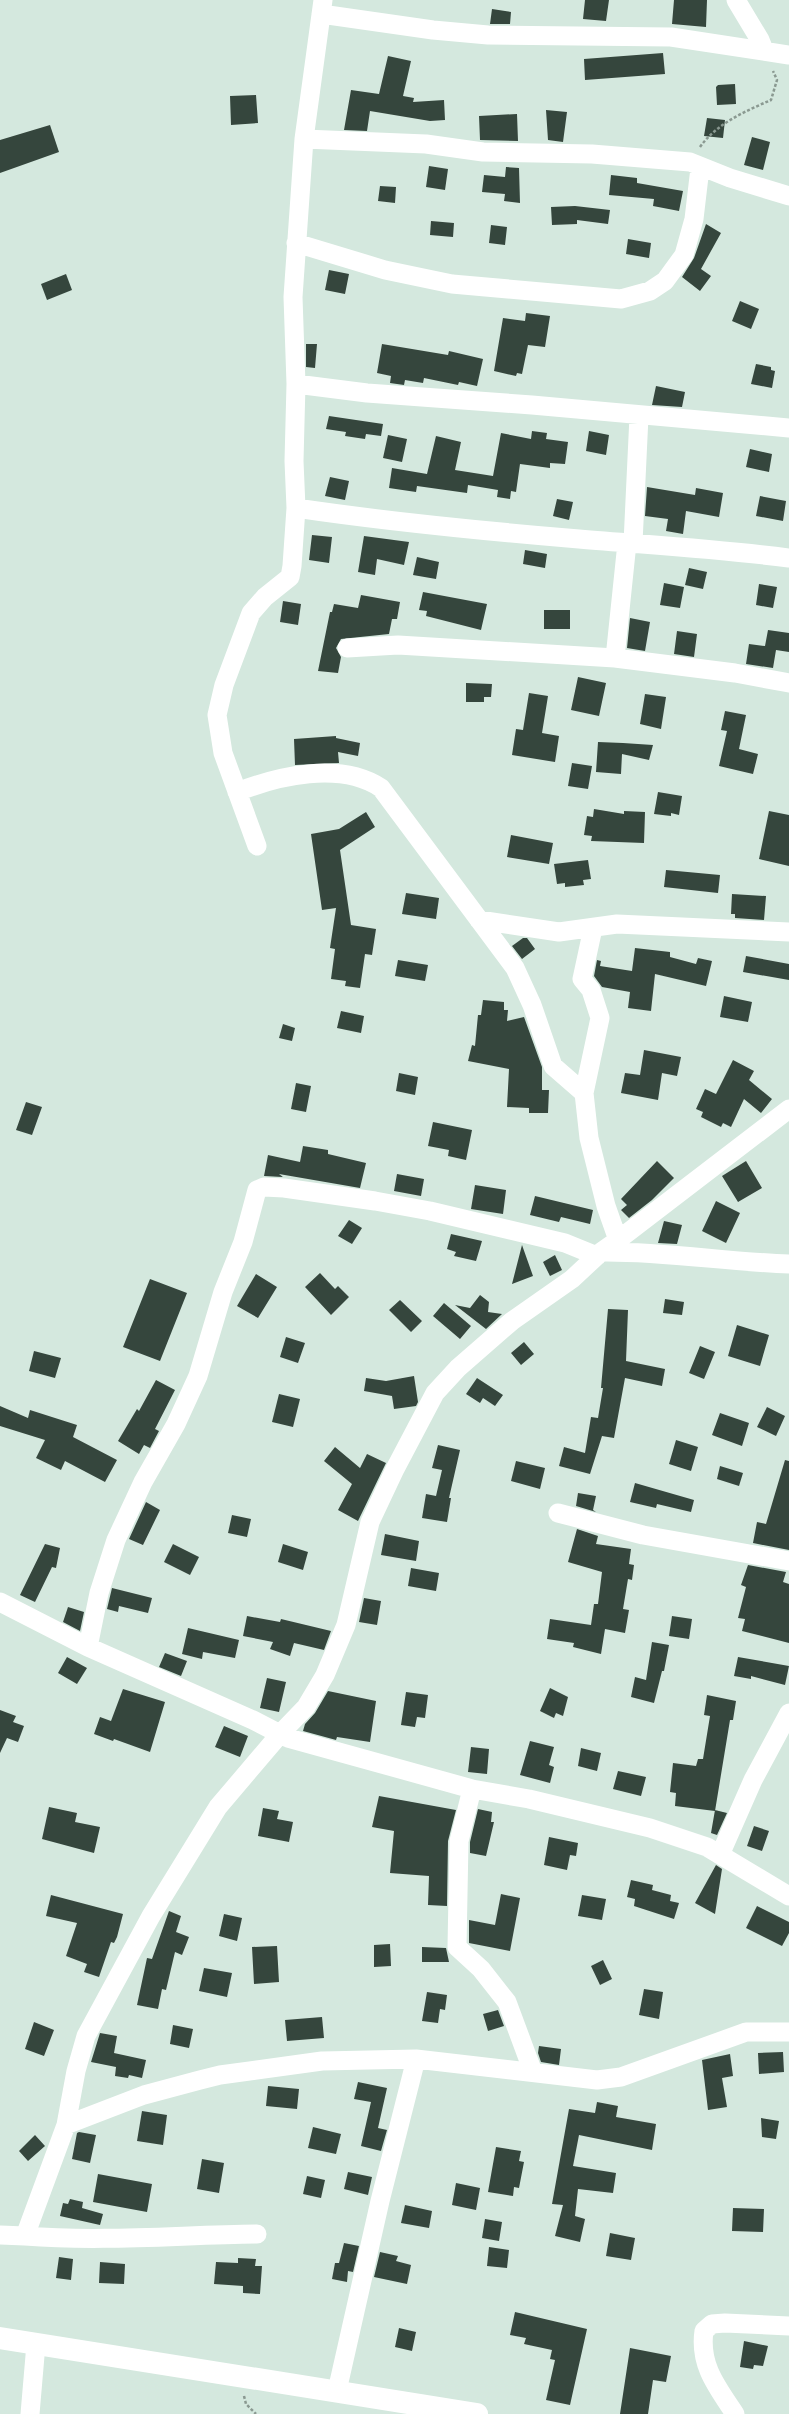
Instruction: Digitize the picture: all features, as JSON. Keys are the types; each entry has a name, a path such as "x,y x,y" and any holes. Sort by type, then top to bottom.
{"main road":[{"path":"0,2338 477,2414"}],"street":[{"path":"736,0 760,40 764,50"},
{"path":"257,846 223,753 217,715 224,685 251,613 265,597 290,577 296,508 294,461 296,384 293,297 296,242 304,139 322,7 433,30 480,34 671,37 789,55"},
{"path":"304,139 426,144 483,152 633,156 695,165 789,196"},
{"path":"296,242 385,270 452,284 621,299 650,291 665,281 684,255 694,219 695,165"},
{"path":"296,384 367,393 532,405 639,416 789,428"},
{"path":"614,658 630,543 639,416"},
{"path":"296,508 421,524 630,543 729,550 789,558"},
{"path":"347,648 398,645 614,658 735,673 789,683"},
{"path":"236,792 267,780 305,774 349,775 373,782 380,788 391,800 441,872 480,920 515,968 532,1005 553,1066 584,1093"},
{"path":"480,920 559,932 617,924 789,932"},
{"path":"593,928 582,979 591,990 600,1018 584,1093 589,1138 606,1206 618,1240"},
{"path":"24,2236 66,2125 76,2071 86,2036 151,1916 218,1807 280,1734 306,1707 325,1675 346,1625 370,1522 404,1450 435,1393 458,1368 512,1322 572,1279 599,1254 789,1109"},
{"path":"88,1647 99,1593 116,1540 143,1482 176,1424 198,1376 223,1292 243,1242 257,1190 264,1187 284,1188 423,1210 565,1243 599,1254 638,1251 746,1263 789,1264"},
{"path":"558,1513 643,1535 789,1561"},
{"path":"0,1602 88,1647 253,1720 288,1738 472,1789 529,1799 615,1818 707,1848 789,1896"},
{"path":"720,1855 753,1780 789,1713"},
{"path":"472,1789 460,1841 457,1946 481,1969 507,2002 533,2072"},
{"path":"66,2125 144,2095 220,2075 322,2061 416,2059 597,2080 621,2077 746,2032 789,2032"},
{"path":"337,2391 380,2201 416,2059"},
{"path":"0,2235 62,2239 124,2239 257,2234"},
{"path":"735,2414 705,2364 702,2343 704,2331 712,2324 725,2323 789,2326"},
{"path":"30,2414 36,2344"}],"path":[{"path":"695,165 707,138 733,118 771,100 776,80 764,50"}],"building":[{"path":"585,0 609,0 606,21 583,19"},
{"path":"674,0 707,0 706,27 672,24"},
{"path":"492,9 511,12 510,24 490,24"},
{"path":"663,53 665,74 585,80 584,59"},
{"path":"388,56 411,61 403,96 414,98 413,102 444,100 445,120 430,121 370,111 367,131 344,130 351,90 379,94"},
{"path":"735,84 736,104 717,105 716,87 718,85"},
{"path":"256,95 258,123 231,125 230,96"},
{"path":"546,110 567,112 563,142 548,140"},
{"path":"517,114 518,141 480,140 479,116"},
{"path":"707,118 725,120 723,138 704,136"},
{"path":"50,125 59,152 0,173 0,140"},
{"path":"752,137 770,142 763,170 744,165"},
{"path":"429,166 448,169 445,190 426,187"},
{"path":"506,167 519,168 520,203 504,201 505,194 482,192 484,175 505,177"},
{"path":"611,175 637,178 637,183 683,191 679,211 653,206 654,199 609,195"},
{"path":"380,186 396,187 395,203 378,201"},
{"path":"575,206 610,210 608,224 577,220 577,224 552,225 551,207"},
{"path":"431,221 454,223 453,237 430,235"},
{"path":"706,224 721,233 701,269 711,276 700,291 682,277 694,258"},
{"path":"491,225 507,227 505,245 489,243"},
{"path":"628,239 651,243 649,258 626,254"},
{"path":"329,270 349,274 345,294 325,290"},
{"path":"66,274 72,290 47,300 41,284"},
{"path":"740,301 759,309 751,329 732,321"},
{"path":"526,313 550,316 545,347 528,345 522,374 517,373 516,376 494,371 503,318 525,321"},
{"path":"306,344 317,344 315,368 306,367"},
{"path":"382,344 448,355 449,351 483,359 477,386 459,382 458,385 424,378 423,383 405,380 404,385 390,383 391,376 377,373"},
{"path":"756,364 771,367 771,370 775,371 772,388 751,384"},
{"path":"656,386 685,392 682,407 652,405"},
{"path":"329,416 383,424 381,436 366,434 365,439 345,436 346,432 326,429"},
{"path":"532,431 547,433 546,439 568,442 565,464 550,463 550,468 520,464 516,492 511,491 510,499 497,497 498,490 468,485 467,493 417,486 416,492 389,488 392,468 427,474 436,436 461,442 455,470 493,476 501,433 531,439"},
{"path":"589,431 609,435 606,455 586,451"},
{"path":"388,435 407,439 402,462 383,458"},
{"path":"750,449 772,454 769,472 746,467"},
{"path":"330,477 349,481 345,500 325,496"},
{"path":"647,487 695,495 696,488 723,493 719,517 686,511 683,534 666,531 668,519 645,516"},
{"path":"760,496 786,501 783,521 756,516"},
{"path":"557,499 573,502 569,520 553,516"},
{"path":"312,535 332,537 329,563 309,560"},
{"path":"364,536 409,542 404,565 377,559 375,575 358,572"},
{"path":"525,550 547,554 545,568 523,564"},
{"path":"417,557 439,562 436,579 413,575"},
{"path":"689,568 707,572 703,589 685,585"},
{"path":"664,583 684,587 680,608 660,605"},
{"path":"759,584 777,587 773,608 756,605"},
{"path":"423,592 487,604 481,630 426,616 427,611 419,610"},
{"path":"361,595 400,602 397,619 392,619 389,634 341,639 336,648 341,657 338,673 318,671 330,612 332,612 334,604 358,608"},
{"path":"283,601 301,604 298,625 280,622"},
{"path":"544,610 570,610 570,629 544,629"},
{"path":"630,618 650,622 645,651 627,648"},
{"path":"768,630 789,633 789,652 776,650 773,668 746,664 749,644 765,646"},
{"path":"677,631 697,634 694,657 674,654"},
{"path":"578,677 606,683 599,716 571,710"},
{"path":"466,683 492,684 491,697 484,697 484,702 466,702"},
{"path":"529,693 548,696 542,733 559,736 555,762 512,755 516,729 523,730"},
{"path":"645,694 666,697 661,729 640,724"},
{"path":"725,711 746,715 739,749 758,754 753,774 719,766 727,731 721,730"},
{"path":"336,736 336,738 360,743 358,756 338,752 339,763 295,765 294,739"},
{"path":"598,742 653,745 649,760 622,754 621,774 596,772"},
{"path":"572,763 592,766 588,789 568,786"},
{"path":"658,792 682,796 679,815 671,813 671,816 654,814"},
{"path":"594,809 624,814 624,811 645,812 644,843 591,841 592,836 584,835 587,816 593,817"},
{"path":"769,811 789,815 789,866 759,859"},
{"path":"366,812 375,827 340,850 351,925 376,929 372,955 365,954 360,988 345,986 346,981 331,979 335,949 330,948 336,908 322,910 311,834 339,829"},
{"path":"511,835 553,843 549,864 507,857"},
{"path":"588,860 591,879 583,880 584,885 565,887 565,883 557,884 554,864"},
{"path":"666,870 720,875 718,893 664,887"},
{"path":"406,893 439,898 436,919 402,914"},
{"path":"732,894 766,896 764,920 735,918 735,914 731,914"},
{"path":"523,938 527,938 535,949 522,959 512,946"},
{"path":"635,948 670,952 670,957 696,964 698,958 712,961 706,986 655,974 651,1011 628,1008 630,992 602,987 594,976 597,960 601,961 600,966 632,971"},
{"path":"746,956 789,964 789,980 743,972"},
{"path":"398,960 428,965 425,981 395,976"},
{"path":"724,996 752,1002 748,1022 720,1017"},
{"path":"483,1000 504,1002 504,1010 508,1010 507,1021 524,1017 542,1067 542,1090 549,1090 548,1113 529,1113 529,1108 507,1107 509,1069 468,1061 472,1045 475,1046 478,1015 481,1015"},
{"path":"341,1011 364,1016 361,1033 337,1028"},
{"path":"283,1024 295,1028 292,1041 279,1038"},
{"path":"644,1050 681,1057 677,1076 662,1073 658,1100 621,1093 625,1073 640,1075"},
{"path":"733,1060 754,1071 749,1080 772,1099 761,1113 744,1099 731,1127 723,1123 721,1127 701,1117 703,1112 696,1109 705,1089 716,1094"},
{"path":"399,1073 418,1077 415,1095 396,1091"},
{"path":"296,1083 311,1086 306,1112 291,1109"},
{"path":"26,1102 42,1107 32,1135 16,1130"},
{"path":"433,1122 472,1130 466,1160 448,1156 449,1150 428,1146"},
{"path":"303,1146 328,1150 328,1154 366,1163 360,1188 279,1174 283,1177 264,1176 268,1155 300,1162"},
{"path":"657,1161 674,1178 652,1200 629,1218 621,1210 627,1205 621,1199"},
{"path":"746,1161 762,1188 738,1202 722,1176"},
{"path":"397,1174 424,1179 421,1196 394,1191"},
{"path":"475,1185 506,1190 503,1214 471,1209"},
{"path":"535,1196 593,1210 590,1224 561,1217 559,1222 530,1215"},
{"path":"716,1201 740,1213 726,1243 702,1231"},
{"path":"349,1220 362,1228 352,1244 338,1236"},
{"path":"664,1221 682,1225 677,1244 658,1243"},
{"path":"451,1234 482,1241 476,1261 454,1256 456,1252 447,1249"},
{"path":"522,1245 533,1276 512,1284"},
{"path":"555,1255 562,1270 550,1276 543,1262"},
{"path":"320,1273 335,1289 338,1286 349,1297 331,1315 305,1287"},
{"path":"256,1274 277,1287 258,1318 237,1306"},
{"path":"150,1279 187,1293 160,1361 123,1347"},
{"path":"480,1295 489,1302 488,1312 502,1314 486,1329 455,1305 470,1308"},
{"path":"665,1299 684,1302 682,1315 663,1313"},
{"path":"400,1300 422,1321 411,1332 389,1310"},
{"path":"444,1303 471,1326 460,1339 433,1316"},
{"path":"608,1309 628,1310 626,1361 665,1369 662,1386 625,1378 614,1438 602,1436 590,1474 559,1466 564,1447 585,1453 591,1417 598,1418 603,1388 601,1388"},
{"path":"737,1325 769,1335 760,1366 728,1356"},
{"path":"286,1337 305,1343 298,1363 280,1357"},
{"path":"524,1342 534,1354 521,1365 511,1353"},
{"path":"700,1346 715,1352 704,1379 689,1373"},
{"path":"34,1351 61,1358 55,1378 29,1371"},
{"path":"414,1376 418,1402 416,1406 394,1409 392,1396 364,1391 366,1378 386,1381"},
{"path":"477,1378 503,1395 495,1406 483,1398 480,1403 466,1394"},
{"path":"156,1380 175,1390 155,1429 159,1431 150,1448 144,1445 139,1454 118,1441 137,1409 139,1411"},
{"path":"279,1394 300,1399 293,1427 272,1422"},
{"path":"0,1406 28,1418 30,1410 77,1425 73,1437 117,1460 105,1482 65,1461 61,1470 36,1458 45,1440 0,1426"},
{"path":"767,1407 785,1416 776,1436 757,1427"},
{"path":"720,1413 749,1423 742,1446 712,1435"},
{"path":"676,1440 698,1447 691,1471 669,1464"},
{"path":"438,1445 460,1450 449,1498 451,1498 447,1522 422,1518 426,1494 436,1496 442,1470 432,1468"},
{"path":"335,1447 360,1468 367,1454 386,1463 358,1521 338,1510 352,1484 324,1461"},
{"path":"785,1460 789,1461 789,1550 753,1543 757,1522 766,1524"},
{"path":"516,1461 545,1468 540,1489 511,1481"},
{"path":"720,1466 743,1473 739,1486 717,1479"},
{"path":"635,1483 694,1500 691,1512 657,1504 656,1508 630,1502"},
{"path":"578,1493 596,1496 593,1510 596,1512 576,1506"},
{"path":"146,1502 160,1510 143,1545 129,1539"},
{"path":"232,1515 251,1519 247,1537 228,1533"},
{"path":"577,1529 598,1536 596,1544 631,1549 629,1564 634,1565 632,1580 628,1579 623,1609 629,1610 625,1633 605,1629 601,1654 573,1647 574,1643 547,1639 550,1619 591,1625 594,1604 598,1604 602,1572 568,1562"},
{"path":"385,1534 419,1541 416,1561 381,1555"},
{"path":"45,1544 60,1548 56,1568 52,1567 35,1602 20,1595"},
{"path":"173,1544 199,1557 190,1575 164,1562"},
{"path":"283,1544 308,1552 303,1570 278,1562"},
{"path":"748,1565 786,1572 783,1582 789,1584 789,1643 742,1631 745,1619 738,1618 746,1587 741,1585"},
{"path":"411,1568 439,1573 436,1591 408,1586"},
{"path":"112,1588 152,1598 148,1613 119,1606 118,1612 107,1609"},
{"path":"364,1598 381,1601 377,1625 359,1622"},
{"path":"68,1607 84,1612 80,1631 63,1622"},
{"path":"247,1616 280,1622 281,1619 331,1631 324,1650 294,1643 290,1656 270,1649 273,1642 243,1636"},
{"path":"672,1616 692,1619 689,1639 669,1636"},
{"path":"188,1628 239,1640 235,1658 203,1652 202,1659 182,1654"},
{"path":"652,1642 669,1645 664,1671 662,1671 654,1703 631,1697 635,1677 646,1680"},
{"path":"165,1653 187,1661 181,1676 159,1667"},
{"path":"67,1657 87,1668 77,1684 58,1673"},
{"path":"738,1657 789,1666 785,1685 751,1676 751,1679 734,1676"},
{"path":"267,1678 286,1682 279,1712 260,1708"},
{"path":"550,1688 568,1697 563,1716 556,1713 554,1718 540,1711"},
{"path":"123,1689 165,1702 150,1752 114,1739 113,1741 94,1734 100,1717 111,1721"},
{"path":"328,1691 376,1701 370,1742 337,1737 336,1740 303,1731 305,1724 315,1713"},
{"path":"406,1692 428,1695 425,1718 417,1717 415,1727 401,1725"},
{"path":"707,1695 736,1701 733,1720 730,1720 715,1811 675,1806 676,1793 670,1792 673,1763 696,1766 698,1759 703,1759 710,1716 704,1715"},
{"path":"0,1710 16,1716 13,1722 24,1726 18,1742 7,1738 0,1753"},
{"path":"224,1726 248,1736 240,1757 215,1747"},
{"path":"530,1741 554,1747 549,1765 554,1767 550,1783 520,1775"},
{"path":"471,1747 489,1749 487,1774 468,1772"},
{"path":"581,1748 601,1753 597,1771 578,1766"},
{"path":"618,1771 646,1777 641,1796 613,1789"},
{"path":"379,1796 456,1810 448,1841 447,1906 428,1905 429,1876 390,1873 394,1831 372,1827"},
{"path":"49,1807 77,1813 75,1822 100,1827 94,1853 42,1839"},
{"path":"263,1808 279,1811 277,1819 293,1822 289,1842 258,1836"},
{"path":"478,1809 492,1812 491,1822 494,1822 486,1856 470,1853 470,1842"},
{"path":"715,1810 727,1813 717,1835 711,1833"},
{"path":"754,1826 769,1831 762,1851 747,1846"},
{"path":"549,1837 578,1843 576,1856 570,1855 567,1870 544,1865"},
{"path":"716,1865 722,1869 715,1914 695,1903"},
{"path":"631,1880 653,1885 652,1890 671,1895 670,1901 679,1903 674,1919 634,1906 635,1899 627,1897"},
{"path":"501,1894 520,1898 510,1951 469,1943 469,1920 495,1925"},
{"path":"51,1895 123,1914 117,1937 114,1943 111,1942 99,1977 84,1972 87,1964 66,1956 77,1923 46,1916"},
{"path":"582,1895 606,1899 602,1920 578,1916"},
{"path":"757,1906 789,1922 789,1933 782,1946 746,1928"},
{"path":"169,1911 181,1916 176,1932 189,1937 182,1955 175,1952 166,1990 162,1989 158,2009 137,2005 147,1958 152,1959"},
{"path":"224,1914 242,1918 237,1941 219,1936"},
{"path":"390,1944 391,1966 374,1967 374,1945"},
{"path":"277,1946 279,1982 254,1984 252,1947"},
{"path":"422,1947 446,1948 449,1962 422,1962"},
{"path":"603,1960 612,1979 600,1985 591,1966"},
{"path":"204,1968 232,1973 227,1997 199,1991"},
{"path":"644,1989 663,1992 659,2019 639,2015"},
{"path":"427,1992 447,1995 445,2010 440,2009 438,2023 422,2021"},
{"path":"498,2010 504,2026 488,2031 483,2014"},
{"path":"322,2017 324,2038 287,2041 285,2020"},
{"path":"34,2022 54,2030 44,2056 25,2049"},
{"path":"173,2025 193,2029 189,2048 170,2044"},
{"path":"100,2033 117,2036 114,2053 146,2060 142,2078 129,2075 128,2078 115,2076 116,2067 91,2062"},
{"path":"539,2046 561,2049 559,2065 541,2062 538,2053"},
{"path":"783,2052 784,2072 759,2074 758,2053"},
{"path":"730,2054 733,2076 722,2078 727,2107 708,2110 702,2060"},
{"path":"358,2082 387,2088 378,2128 387,2130 381,2151 361,2146 371,2102 354,2099"},
{"path":"268,2086 299,2089 297,2109 266,2106"},
{"path":"597,2102 618,2106 616,2117 656,2124 652,2150 579,2135 573,2166 616,2173 613,2193 578,2189 575,2216 585,2219 580,2242 555,2236 563,2205 552,2204 569,2109 595,2113"},
{"path":"142,2111 167,2115 163,2145 137,2141"},
{"path":"761,2118 779,2121 776,2139 762,2137"},
{"path":"313,2127 341,2134 336,2154 308,2148"},
{"path":"79,2132 96,2135 90,2163 72,2159 77,2133"},
{"path":"35,2135 45,2146 28,2161 19,2151"},
{"path":"496,2147 521,2151 519,2161 524,2162 519,2188 514,2187 513,2196 488,2192"},
{"path":"202,2159 224,2163 219,2193 197,2189"},
{"path":"348,2172 372,2177 368,2195 344,2189"},
{"path":"98,2174 152,2184 147,2212 93,2202"},
{"path":"307,2176 325,2180 321,2198 303,2194"},
{"path":"456,2183 480,2188 476,2210 452,2205"},
{"path":"70,2199 83,2202 82,2208 103,2214 100,2225 60,2216 63,2203 68,2204"},
{"path":"405,2205 432,2211 429,2228 401,2223"},
{"path":"733,2208 764,2209 763,2232 732,2231"},
{"path":"485,2219 502,2222 499,2241 482,2238"},
{"path":"610,2233 635,2238 631,2260 606,2256"},
{"path":"344,2243 359,2246 353,2272 348,2271 347,2282 332,2279 335,2263 339,2263"},
{"path":"489,2247 509,2250 507,2268 487,2266"},
{"path":"380,2252 398,2256 396,2261 411,2265 407,2284 374,2277"},
{"path":"59,2257 73,2259 71,2280 56,2278"},
{"path":"238,2258 256,2259 255,2266 262,2266 260,2294 243,2293 243,2286 214,2284 216,2262 238,2263"},
{"path":"100,2262 125,2264 124,2284 99,2283"},
{"path":"515,2312 587,2329 570,2405 546,2400 555,2360 550,2359 552,2350 524,2344 526,2338 510,2335"},
{"path":"399,2328 416,2332 412,2351 395,2347"},
{"path":"744,2341 768,2346 763,2366 754,2365 753,2369 740,2367"},
{"path":"630,2348 671,2356 666,2382 653,2380 648,2414 620,2414"}]}
